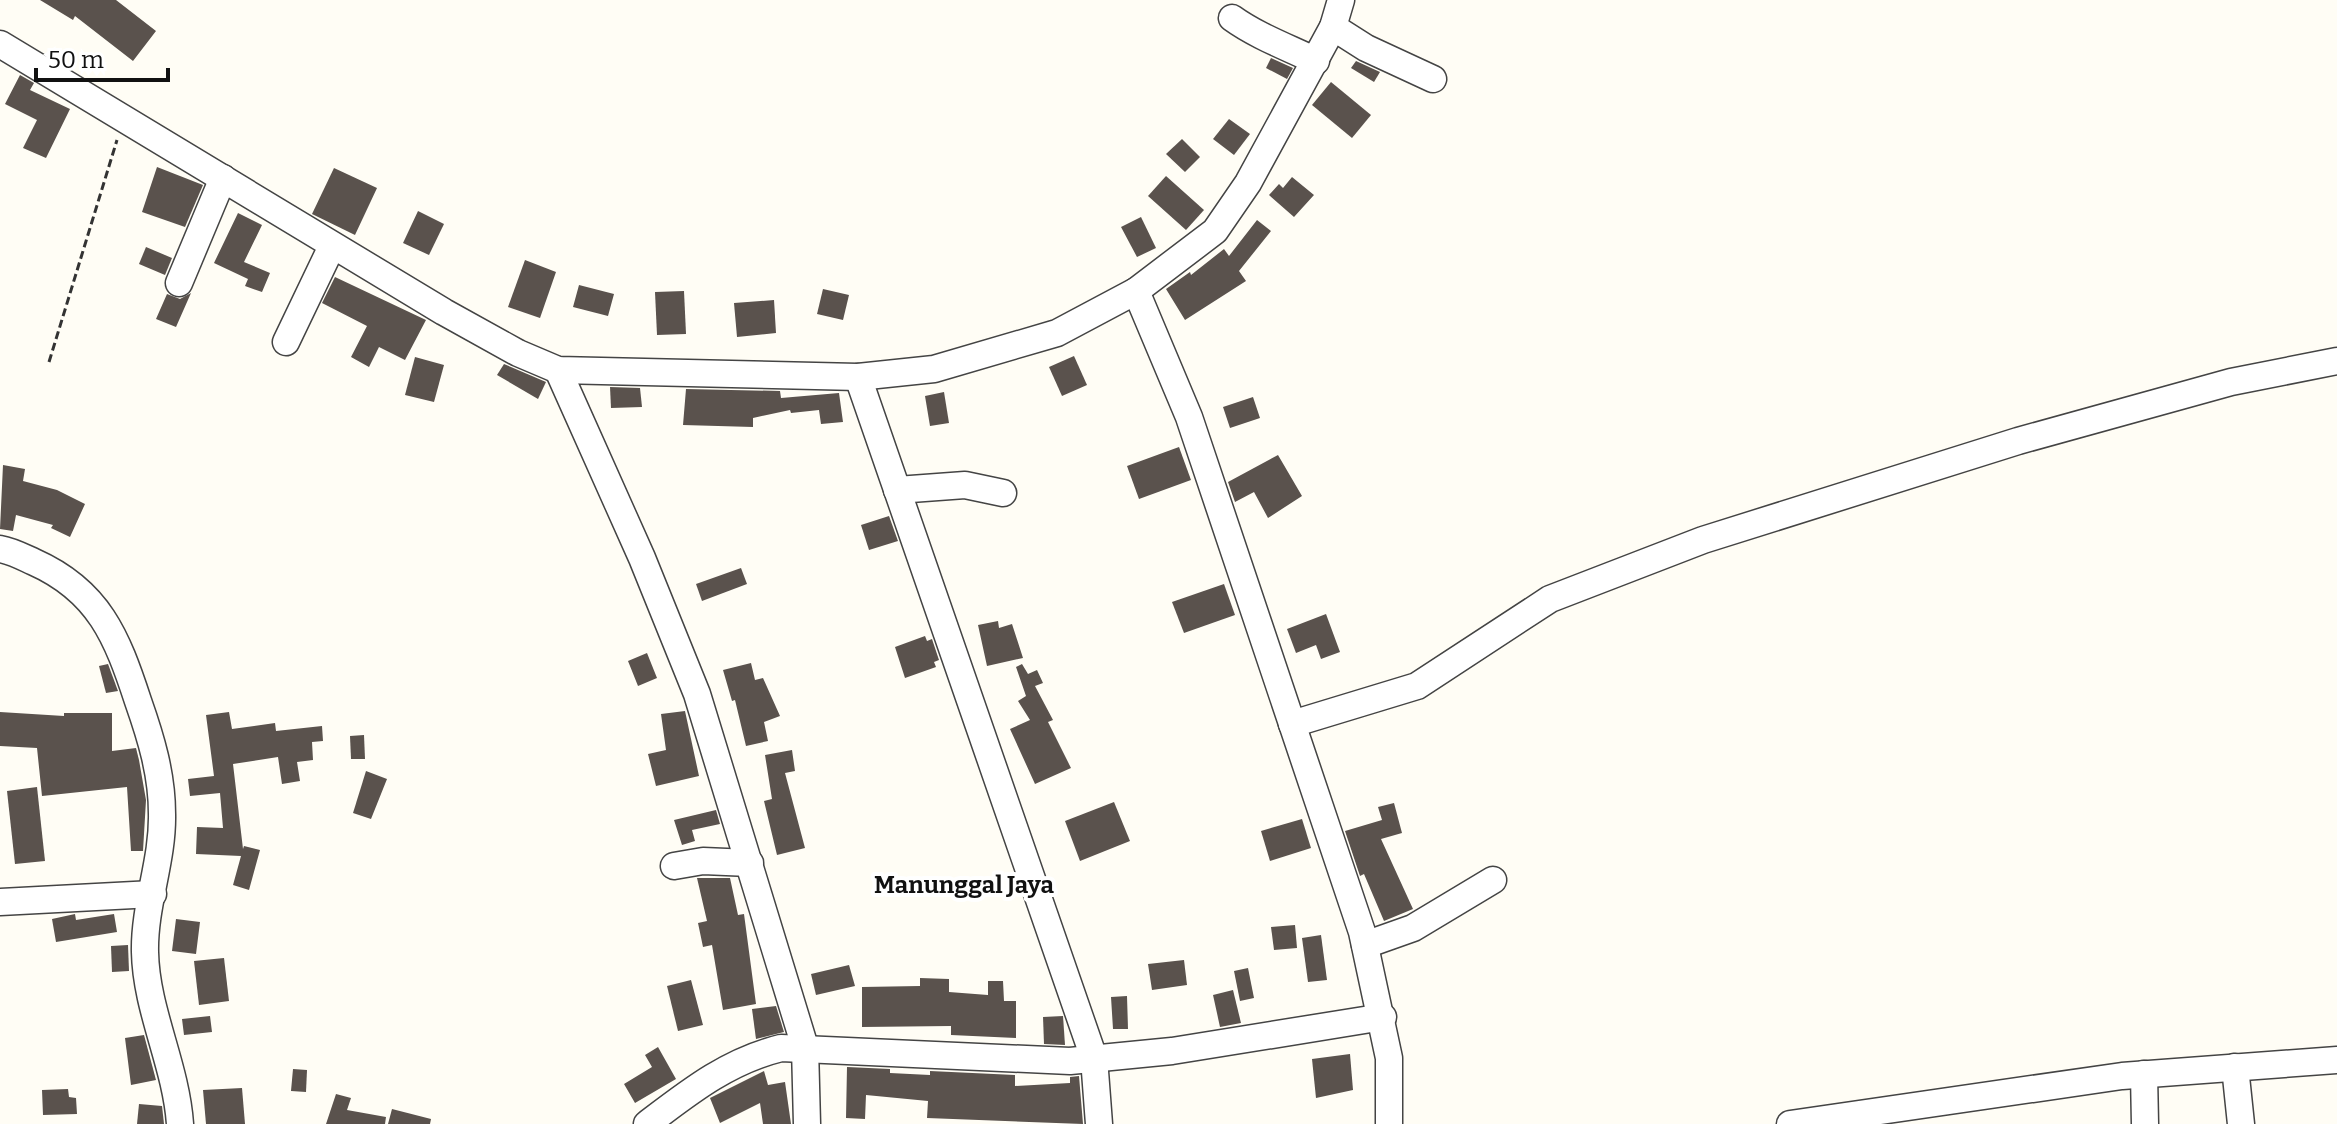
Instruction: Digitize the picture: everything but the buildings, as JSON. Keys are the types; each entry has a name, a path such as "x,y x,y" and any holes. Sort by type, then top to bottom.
{"street":[{"path":"0,44 332,246 505,346 558,370 858,377 934,369 1057,333 1136,291 1188,254 1229,213 1316,61 1333,27 1341,0"},
{"path":"1232,18 1251,32 1263,33 1316,61"},
{"path":"1333,27 1366,48 1433,79"},
{"path":"179,283 223,178"},
{"path":"286,342 332,246"},
{"path":"1136,291 1189,417 1365,945 1383,1017 1389,1058 1389,1124"},
{"path":"1292,724 1417,686 1550,599 1703,540 2018,441 2231,382 2337,361"},
{"path":"558,370 642,558 697,694 805,1047 807,1124"},
{"path":"858,377 1094,1058 1099,1124"},
{"path":"897,490 965,485 1003,493"},
{"path":"0,549 57,572 75,584 112,630 154,747 159,774 161,842 145,955 151,994 173,1070 180,1124"},
{"path":"674,866 703,861 750,863"},
{"path":"1365,945 1413,928 1493,880"},
{"path":"0,902 153,894"},
{"path":"647,1124 708,1078 747,1058 781,1048 977,1059 1094,1058 1172,1051 1383,1017"},
{"path":"1790,1124 2144,1074 2337,1060"},
{"path":"2235,1067 2241,1124"},
{"path":"2144,1074 2145,1124"}],"path":[{"path":"49,362 124,117"}],"district":[{"name":"Manunggal Jaya","path":"964,885"}]}
